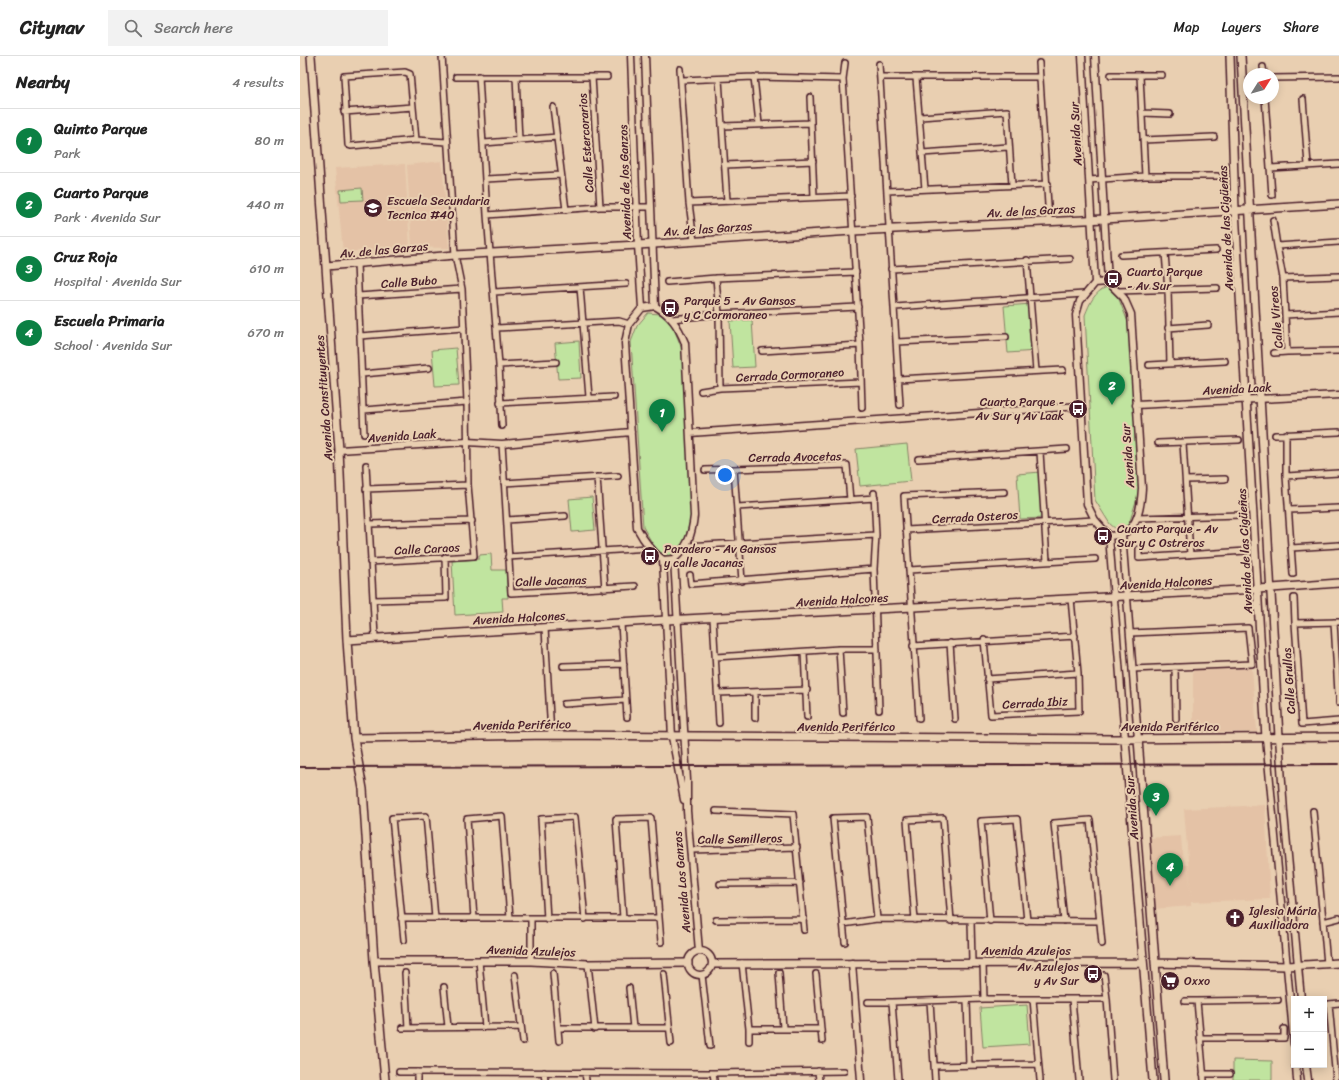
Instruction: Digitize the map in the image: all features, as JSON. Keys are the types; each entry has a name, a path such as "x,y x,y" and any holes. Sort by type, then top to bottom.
{"main road":[{"name":"Avenida de las Cigüeñas","path":"1230,56 1236,210 1266,738"},
{"name":"Avenida de las Cigüeñas","path":"1241,56 1248,209 1261,399 1279,737"},
{"name":"Avenida Constituyentes","path":"312,57 339,450 347,640 354,738 363,789 374,962 385,1080"},
{"path":"1105,219 1339,204"},
{"name":"Av. de las Garzas","path":"326,266 455,255 653,244 693,238 852,228 890,229 1105,219"},
{"name":"Avenida Halcones","path":"347,640 375,634 545,628 910,606 1071,603 1127,596 1339,583"},
{"name":"Avenida Periférico","path":"354,738 551,735 1126,739 1339,737"},
{"name":"Avenida Sur","path":"1126,739 1152,1080"},
{"name":"Avenida Sur","path":"1138,739 1164,1080"},
{"path":"1131,813 1143,812"},
{"name":"Avenida Azulejos","path":"374,962 479,960 588,964 688,963"},
{"name":"Avenida Azulejos","path":"713,964 972,962 1143,963"},
{"name":"Avenida Azulejos","path":"1155,963 1287,966 1339,963"}],"street":[{"path":"442,56 454,246 462,289 467,402 467,442"},
{"name":"Avenida de los Ganzos","path":"631,56 638,245 642,308"},
{"name":"Avenida de los Ganzos","path":"645,56 650,207 653,244 654,306"},
{"name":"Avenida Sur","path":"1082,56 1095,282"},
{"name":"Avenida Sur","path":"1095,56 1104,179 1108,282 1118,291 1132,314 1136,405 1142,488 1141,508 1137,518 1132,526 1122,534 1138,739"},
{"path":"1039,63 1048,184 1049,221"},
{"name":"Cerrada Cormoraneo","path":"845,64 843,79 856,272 862,408"},
{"path":"879,64 891,237 891,269 895,307 900,405"},
{"path":"680,69 682,80 689,202 693,238"},
{"path":"416,140 410,74 408,72 346,75 342,79 348,145 351,146 416,140 447,142"},
{"path":"1111,75 1162,75"},
{"path":"480,76 487,215 497,328 502,426"},
{"path":"1140,76 1145,176"},
{"name":"Calle Estercorarios","path":"456,77 607,77"},
{"path":"516,77 519,140"},
{"name":"Calle Estercorarios","path":"592,77 600,207"},
{"path":"682,80 754,77 843,79"},
{"path":"754,77 759,124"},
{"path":"880,77 1040,77"},
{"path":"1279,78 1339,77"},
{"path":"916,78 925,189"},
{"path":"719,79 727,201"},
{"path":"810,97 814,197"},
{"path":"1303,99 1308,165"},
{"path":"1265,104 1272,195"},
{"path":"344,112 413,107"},
{"path":"553,107 560,175 566,210"},
{"path":"920,117 1007,111 1008,147 1012,185"},
{"path":"1142,113 1170,114"},
{"path":"722,126 811,123"},
{"path":"484,143 557,137"},
{"path":"1143,140 1214,137"},
{"path":"922,153 1008,147"},
{"path":"725,165 813,161"},
{"path":"1270,168 1339,164"},
{"path":"485,179 560,175"},
{"path":"1089,180 1145,176 1217,176"},
{"path":"887,191 1048,184"},
{"path":"689,202 851,196"},
{"name":"Calle Estercorarios","path":"487,215 600,207 650,207"},
{"name":"Calle Vireos","path":"1274,220 1283,278 1287,352 1339,351"},
{"path":"1278,246 1339,242"},
{"path":"1121,255 1216,250"},
{"path":"1165,253 1168,290 1170,364"},
{"path":"891,269 1027,260 1070,259"},
{"path":"1027,260 1032,298 1036,371"},
{"path":"357,263 364,434"},
{"path":"667,282 716,278 856,272"},
{"name":"Calle Vireos","path":"1283,278 1339,276"},
{"name":"Cerrada Cormoraneo","path":"716,278 719,314 720,388"},
{"path":"1108,282 1095,282 1084,294 1080,301 1076,315 1081,406 1087,504 1094,520 1109,536 1122,534"},
{"path":"494,292 626,284"},
{"path":"580,287 589,397"},
{"path":"1118,291 1217,288"},
{"name":"Calle Bubo","path":"358,296 462,289"},
{"path":"895,307 1084,294"},
{"path":"654,306 665,311 672,319 677,325 685,343 694,516 692,534 686,546 674,559 663,560 649,548 637,528 625,343 629,324 642,308 654,306"},
{"path":"672,319 719,314 858,307"},
{"path":"1285,315 1339,312"},
{"path":"497,328 619,321 629,324"},
{"path":"1168,328 1208,325"},
{"path":"360,336 464,328"},
{"path":"896,342 1006,336"},
{"path":"762,351 860,345"},
{"path":"1274,353 1287,352"},
{"path":"1149,365 1225,361"},
{"path":"499,365 556,362"},
{"path":"362,374 429,368"},
{"path":"898,379 1063,370"},
{"name":"Cerrada Cormoraneo","path":"701,391 720,388 861,382"},
{"name":"Avenida Laak","path":"1136,405 1339,395"},
{"path":"500,403 589,397 614,397"},
{"path":"364,410 467,402"},
{"path":"690,433 1081,406"},
{"name":"Avenida Laak","path":"339,450 467,442 502,444 631,432"},
{"path":"1275,435 1339,432"},
{"path":"1286,434 1286,476 1293,574"},
{"path":"1158,444 1240,440"},
{"name":"Calle Caraos","path":"370,562 474,556 468,485 467,442"},
{"path":"1183,442 1190,555"},
{"name":"Calle Jacanas","path":"502,444 511,593 605,589 635,586"},
{"path":"918,459 1067,449"},
{"path":"1040,452 1047,561"},
{"name":"Cerrada Avocetas","path":"705,470 847,464 850,500"},
{"path":"366,465 366,489 370,524 370,562 375,634"},
{"name":"Cerrada Avocetas","path":"734,469 742,581"},
{"path":"1286,476 1339,473"},
{"path":"504,483 597,476 618,476"},
{"name":"Calle Jacanas","path":"597,476 605,589"},
{"path":"1186,480 1226,479"},
{"path":"366,489 468,485"},
{"name":"Cerrada Osteros","path":"910,606 904,496 1004,492"},
{"path":"737,506 850,500 874,495 876,534 874,569 879,710"},
{"path":"1289,510 1339,508"},
{"path":"1137,518 1241,515"},
{"path":"507,520 565,516"},
{"name":"Cerrada Osteros","path":"906,530 1045,524 1094,520"},
{"path":"370,524 472,521"},
{"path":"686,546 876,534"},
{"name":"Avenida Sur","path":"1109,536 1126,739"},
{"path":"1292,548 1339,545"},
{"path":"508,557 649,548"},
{"path":"1139,549 1139,558 1246,551"},
{"path":"373,600 446,598 445,557"},
{"path":"674,559 687,780 687,811"},
{"path":"909,570 1095,559"},
{"path":"663,560 672,737 687,811"},
{"path":"690,575 691,584 874,569"},
{"name":"Calle Grullas","path":"1294,598 1302,724 1339,721"},
{"name":"Cerrada Ibiz","path":"984,640 991,715 1079,711 1078,673 1071,603"},
{"path":"910,606 919,718"},
{"path":"713,618 719,724"},
{"path":"1295,623 1336,622 1339,703"},
{"path":"621,624 627,717"},
{"path":"545,628 551,735"},
{"path":"1130,633 1248,628 1252,664 1132,669"},
{"path":"914,646 984,640 1075,636"},
{"path":"950,643 955,719"},
{"path":"716,657 839,649 876,649"},
{"path":"839,649 843,714"},
{"path":"804,652 807,690 807,717"},
{"path":"563,666 624,664"},
{"path":"1175,667 1176,719"},
{"path":"987,679 1078,673"},
{"path":"718,693 807,690"},
{"path":"755,692 756,718"},
{"path":"564,704 626,700"},
{"name":"Avenida de las Cigüeñas","path":"1279,737 1284,812 1301,996"},
{"name":"Avenida de las Cigüeñas","path":"1266,738 1293,1032"},
{"path":"676,760 685,760"},
{"path":"680,781 687,780"},
{"name":"Avenida Los Ganzos","path":"687,811 700,951"},
{"path":"1313,811 1326,964"},
{"path":"716,812 793,814 797,848"},
{"path":"404,940 392,818 426,816 435,918"},
{"path":"474,918 467,820 502,816 510,918"},
{"path":"547,919 541,819 575,817 585,919"},
{"path":"844,942 832,818 867,817 877,920"},
{"path":"623,918 616,819 651,818 661,942"},
{"path":"915,920 907,820 943,818 951,921"},
{"path":"990,921 981,821 1018,819 1027,921"},
{"path":"1064,922 1054,823 1090,820 1102,944"},
{"name":"Calle Semilleros","path":"691,850 797,848 804,930"},
{"path":"720,884 800,883"},
{"path":"401,918 659,918"},
{"path":"531,918 531,961"},
{"path":"1323,922 1339,918"},
{"path":"716,920 804,919"},
{"path":"843,924 877,920 1100,921"},
{"path":"971,921 972,962"},
{"path":"700,951 709,954 713,964 710,970 702,975 694,974 688,967 692,953 700,951"},
{"path":"479,960 485,1027"},
{"path":"983,962 984,999"},
{"path":"742,963 750,1041"},
{"path":"852,963 861,1080"},
{"name":"Avenida Azulejos","path":"1143,963 1155,963"},
{"path":"588,964 595,1029"},
{"path":"553,972 559,1042"},
{"path":"405,973 408,1028"},
{"path":"779,973 784,1028"},
{"path":"664,974 671,1043"},
{"path":"816,974 822,1041"},
{"path":"515,975 523,1041"},
{"path":"702,975 710,1046"},
{"path":"1104,975 1113,1080"},
{"path":"444,987 448,1027"},
{"path":"629,988 633,1028"},
{"path":"868,1002 984,999 1106,999"},
{"path":"1033,999 1040,1080"},
{"path":"1072,999 1079,1080"},
{"path":"967,1000 969,1065"},
{"path":"1185,1001 1278,1000"},
{"path":"930,1001 935,1080"},
{"path":"1196,1001 1204,1080"},
{"path":"892,1002 898,1080"},
{"path":"1336,1080 1330,1004 1339,1003"},
{"path":"402,1028 521,1027"},
{"path":"559,1028 669,1028"},
{"path":"749,1029 821,1028"},
{"path":"1200,1038 1284,1038 1284,1029"},
{"path":"934,1066 1038,1064"},
{"path":"1296,1068 1297,1080"},
{"path":"1306,1068 1308,1080"},
{"path":"818,1071 818,1080"},
{"path":"399,1072 713,1073 844,1071"},
{"path":"417,1072 417,1080"},
{"path":"544,1072 545,1080"},
{"path":"585,1072 586,1080"},
{"path":"630,1073 631,1080"},
{"path":"672,1073 672,1080"},
{"path":"713,1073 714,1080"},
{"path":"1203,1074 1230,1074"}],"shaded area":[{"path":"442,161 449,248 412,247 407,165"},
{"name":"Escuela Secundaria Tecnica #40","path":"405,164 410,248 343,252 335,168"},
{"path":"1252,668 1257,732 1193,732 1193,669"},
{"path":"1265,805 1270,899 1191,902 1191,906 1153,909 1148,838 1181,836 1183,865 1188,865 1191,897 1184,809"}],"green space":[{"path":"362,188 363,200 341,201 340,190"},
{"path":"1107,287 1118,297 1128,322 1140,488 1129,524 1124,529 1116,529 1110,524 1095,500 1085,315 1096,295"},
{"path":"1032,304 1036,351 1008,353 1004,306"},
{"path":"648,313 660,314 672,324 682,349 691,515 686,536 679,550 674,554 668,555 661,553 656,548 643,527 631,342 637,326"},
{"path":"752,320 755,367 733,368 730,321"},
{"path":"579,341 581,378 558,379 555,343"},
{"path":"456,348 459,385 435,386 432,350"},
{"path":"907,444 911,481 860,486 856,449"},
{"path":"1041,472 1044,518 1020,519 1017,474"},
{"path":"592,497 595,530 572,532 569,499"},
{"path":"491,554 492,570 506,570 508,598 502,598 503,612 455,615 452,561 479,559 479,555"},
{"path":"1027,1005 1030,1044 983,1047 980,1008"},
{"path":"1233,1060 1272,1061 1272,1080 1233,1080"}],"railway":[{"path":"300,767 1339,764"}],"place":[{"name":"Escuela Secundaria Tecnica #40","path":"373,208"},
{"name":"Cuarto Parque - Av Sur","path":"1113,279"},
{"name":"Parque 5 - Av Gansos y C Cormoraneo","path":"670,308"},
{"name":"Cuarto Parque","path":"1112,405"},
{"name":"Cuarto Parque - Av Sur y Av Laak","path":"1078,409"},
{"name":"Quinto Parque","path":"662,432"},
{"name":"Cuarto Parque - Av Sur y C Ostreros","path":"1103,536"},
{"name":"Paradero - Av Gansos y calle Jacanas","path":"650,556"},
{"name":"Cruz Roja","path":"1156,816"},
{"name":"Escuela Primaria","path":"1170,886"},
{"name":"Iglesia Mária Auxiliadora","path":"1235,918"},
{"name":"Av Azulejos y Av Sur","path":"1093,974"},
{"name":"Oxxo","path":"1170,981"}]}
